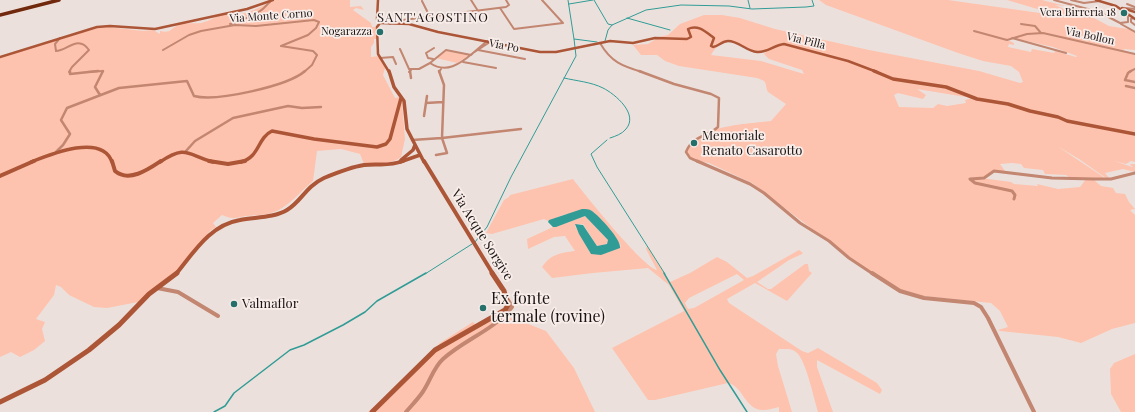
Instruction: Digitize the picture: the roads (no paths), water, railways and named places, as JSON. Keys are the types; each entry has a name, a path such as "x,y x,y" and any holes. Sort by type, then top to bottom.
{"highway":[{"path":"0,14 52,0"},
{"path":"0,14 59,0"}],"street":[{"path":"224,27 228,24 248,19 262,10 265,5 273,0"},
{"path":"0,57 90,29 110,26 155,30 247,9 273,0"},
{"path":"378,0 376,19 381,23 377,27 378,54 380,58 393,57 396,64"},
{"path":"471,0 478,11"},
{"path":"393,24 400,21 424,17 506,7 509,5 506,0"},
{"path":"500,8 514,29 563,23 542,0"},
{"path":"1054,0 1101,13 1135,32"},
{"path":"1071,0 1084,3 1098,1"},
{"path":"422,1 429,15 424,17"},
{"path":"1086,2 1098,1 1135,10"},
{"path":"1127,4 1135,10"},
{"path":"1118,7 1135,10"},
{"path":"1118,7 1134,18 1131,19 1131,22 1135,25"},
{"path":"1068,8 1085,13 1101,13"},
{"path":"1085,13 1090,17"},
{"path":"1093,13 1100,17"},
{"path":"1120,23 1128,22 1128,14"},
{"name":"Via Monte Corno","path":"54,154 63,146 70,134 61,120 67,108 127,86 158,85 187,81 194,96 217,97 290,81 302,75 317,59 317,55 313,51 281,46 298,41 308,36 318,26 319,22 256,26 235,25 192,33 163,50"},
{"name":"Via Pilla","path":"381,23 409,24 487,43 540,52 556,52 610,42 640,43 659,38 687,39 691,37 688,29 695,27 700,28 714,38 711,46 713,47 726,41 731,41 747,50 763,52 776,44 784,44 854,63 893,79 941,86 973,98 1008,104 1030,112 1058,117 1067,121 1135,134"},
{"name":"Via Bollon","path":"1021,24 1039,27 1041,33"},
{"name":"Via Bollon","path":"974,31 1005,40 1028,34 1041,33 1135,54"},
{"path":"60,38 55,44 56,51 61,51 64,47 70,44 79,43 86,45 89,50 72,67 69,73 103,71 95,87 100,95"},
{"path":"1012,38 1066,53"},
{"path":"430,63 441,69 453,68 487,43"},
{"path":"600,43 605,52 618,64 674,84 711,94 719,98 718,127 715,130 693,140 688,146 686,152 690,158 750,184 768,196 800,223 829,241 849,258 900,291 936,300 970,302 981,307 988,318 1034,412"},
{"path":"433,59 428,58 426,53 434,48"},
{"path":"400,49 408,68 411,70"},
{"path":"411,70 419,69 430,63 433,59 447,50 471,55"},
{"name":"Via Po","path":"478,50 525,59"},
{"name":"Via Acque Sorgive","path":"372,412 402,383 420,362 437,348 500,314 508,305 507,298 495,276 433,178 412,140 407,129 404,101 394,87 388,70 380,58"},
{"path":"463,62 496,68"},
{"path":"436,154 447,153 442,138 444,85 439,72 441,69"},
{"path":"1135,69 1128,73 1125,80 1135,82"},
{"path":"411,70 409,72 411,78"},
{"path":"1126,86 1135,88"},
{"path":"424,116 427,96"},
{"path":"186,151 214,163 245,161 256,155 266,133 275,130 314,139 381,146 386,144 390,139 401,98"},
{"path":"426,103 443,102"},
{"path":"0,176 26,164 54,154 87,147 104,150 109,155 113,169 116,173 132,176 147,172 170,156 186,151 195,141 233,118 288,106 302,108 321,107"},
{"path":"412,140 522,129"},
{"path":"387,165 400,161 410,154 415,144"},
{"path":"0,402 45,380 89,350 118,325 149,294 176,274 205,239 220,226 238,220 276,214 287,210 295,204 306,189 324,178 358,167 387,165 420,155"},
{"path":"1014,200 1015,195 1012,191 974,183 970,179 984,178 994,171 1052,178 1094,179 1111,179 1135,172"},
{"path":"157,288 178,292 218,316"},
{"path":"406,412 422,393 434,369 444,358 497,323 508,313 512,307 507,298"}],"water":[{"path":"582,209 591,210 600,218 614,234 620,244 620,248 601,255 591,254 575,224 583,225 597,246 607,244 608,240 585,216 556,227 553,227 548,222 549,220"}],"waterway":[{"path":"568,0 574,39"},
{"path":"569,4 593,0"},
{"path":"594,0 608,24 612,25"},
{"path":"748,0 750,8"},
{"path":"628,18 646,10 681,5 729,6 752,9 806,7 814,6 812,0"},
{"path":"612,25 628,18"},
{"path":"628,18 670,30"},
{"path":"605,41 608,30 612,25"},
{"path":"564,78 576,56 574,39"},
{"path":"574,39 597,42"},
{"path":"475,242 487,227 511,177 564,78"},
{"path":"564,78 589,83 603,88 624,105 630,117 629,123 623,132 610,138"},
{"path":"607,140 591,154 597,167 665,274"},
{"path":"425,274 472,244"},
{"path":"214,412 225,406 234,393 290,350 304,345 343,325 365,312 377,301 426,273"},
{"path":"664,273 720,370 747,412"}],"place":[{"name":"Vera Birreria 18","path":"1124,13"},
{"name":"Nogarazza","path":"380,32"},
{"name":"Memoriale Renato Casarotto","path":"694,143"},
{"name":"Valmaflor","path":"234,304"},
{"name":"Ex fonte termale (rovine)","path":"483,308"}],"district":[{"name":"SANT'AGOSTINO","path":"433,18"}]}
